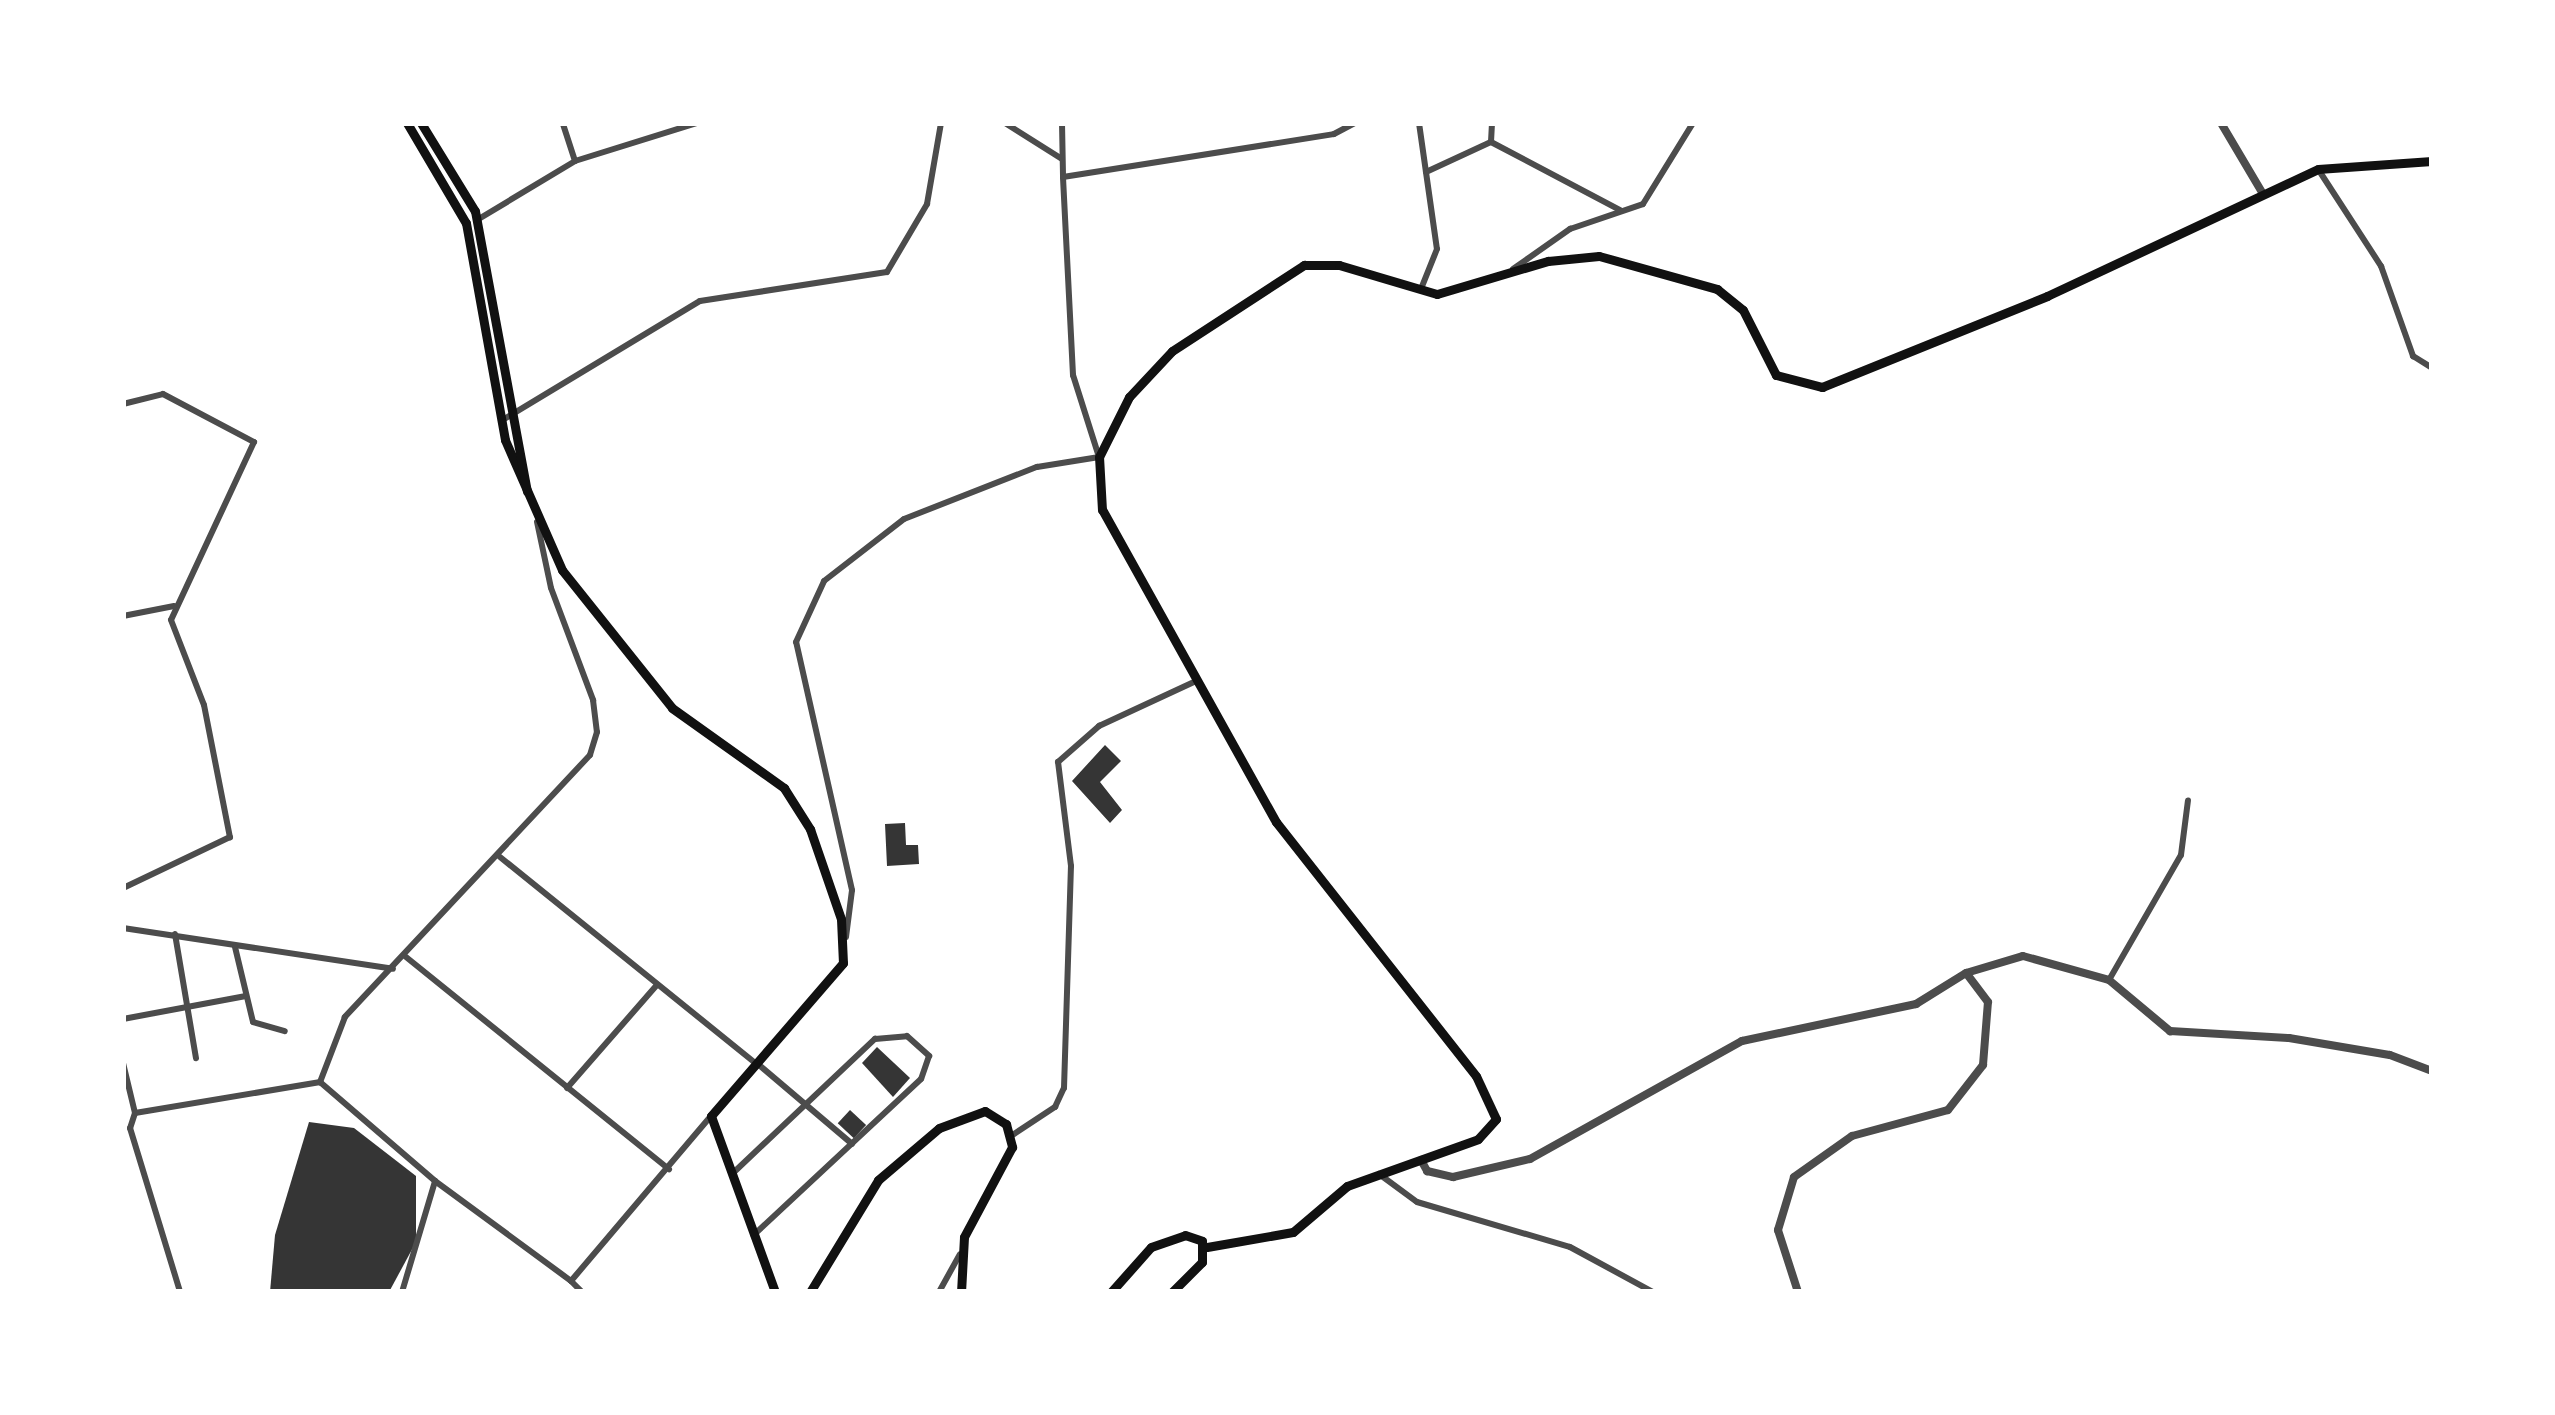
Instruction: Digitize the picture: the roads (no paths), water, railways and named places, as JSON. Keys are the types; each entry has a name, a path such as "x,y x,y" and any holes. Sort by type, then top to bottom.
{"main road":[{"path":"407,123 466,223 506,419 537,522 583,600 672,708 766,770 798,805 846,937 843,963 711,1116 775,1292"},
{"path":"421,123 477,220 506,419"},
{"path":"1111,1292 1150,1247 1185,1235 1207,1247 1293,1232 1347,1186 1487,1134 1493,1106 1276,822 1102,510 1099,457 1141,380 1291,268 1339,265 1420,292 1455,293 1574,255 1695,280 1742,310 1776,375 1822,387 2047,296 2318,170 2432,161"},
{"path":"810,1292 861,1201 939,1128 985,1111 1011,1136 1006,1163 960,1254 961,1292"},
{"path":"1172,1292 1207,1247"}],"street":[{"path":"563,123 575,161"},
{"path":"477,220 575,161 697,123"},
{"path":"506,419 700,301 887,272 927,204 941,123"},
{"path":"1005,123 1062,159"},
{"path":"846,937 852,890 796,642 804,613 824,581 904,519 1037,467 1099,457 1071,357 1063,123"},
{"path":"1063,178 1334,134 1355,123"},
{"path":"1419,123 1437,249 1420,292"},
{"path":"1491,142 1492,123"},
{"path":"1504,278 1570,229 1642,204 1693,123"},
{"path":"2221,123 2263,194"},
{"path":"1426,172 1491,142"},
{"path":"1491,142 1622,211"},
{"path":"2318,170 2381,266 2413,356 2432,368"},
{"path":"123,404 163,394 254,442 171,620 204,705 231,831 227,840 123,888"},
{"path":"320,1082 345,1017 406,957 590,754 597,732 537,522"},
{"path":"123,616 174,606"},
{"path":"1011,1136 1054,1107 1064,1088 1071,866 1058,762 1099,726 1199,680"},
{"path":"2109,980 2181,855 2188,800"},
{"path":"499,856 852,1144"},
{"path":"123,928 393,969"},
{"path":"175,934 196,1058"},
{"path":"235,947 253,1022 284,1031"},
{"path":"1420,1160 1426,1171 1453,1177 1530,1159 1742,1041 1894,1011 1966,973 2023,956 2109,980 2170,1031 2289,1038 2390,1055 2432,1071"},
{"path":"406,957 669,1169"},
{"path":"1798,1292 1778,1229 1794,1178 1852,1136 1948,1110 1983,1065 1988,1002 1966,973"},
{"path":"567,1088 657,985"},
{"path":"123,1019 246,996"},
{"path":"732,1174 875,1039 908,1036 929,1056 921,1079 754,1235"},
{"path":"123,1063 135,1113 126,1128 180,1292"},
{"path":"135,1113 320,1082"},
{"path":"320,1082 435,1181 582,1292"},
{"path":"572,1281 711,1116"},
{"path":"1379,1174 1417,1202 1570,1247 1653,1292"},
{"path":"401,1292 435,1181"},
{"path":"939,1292 960,1254"}]}
